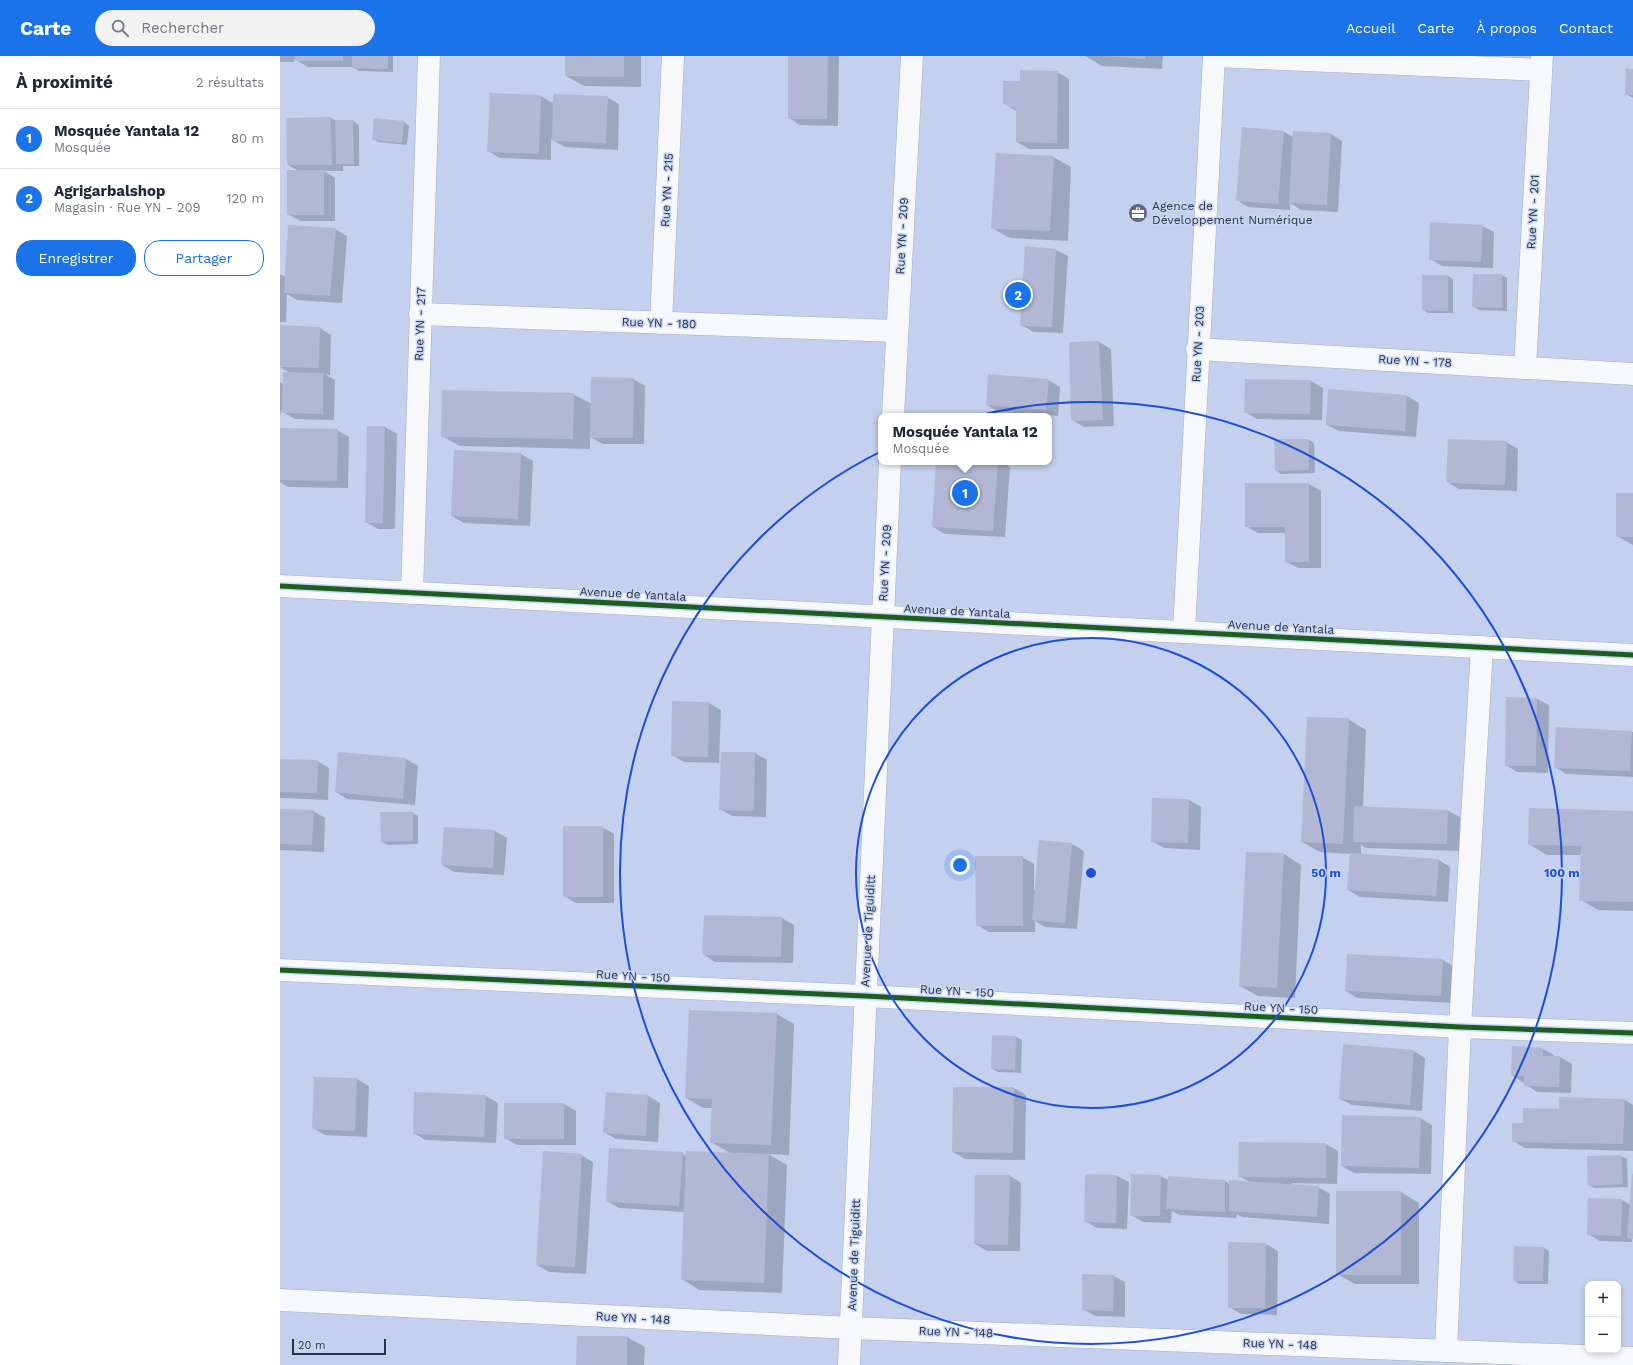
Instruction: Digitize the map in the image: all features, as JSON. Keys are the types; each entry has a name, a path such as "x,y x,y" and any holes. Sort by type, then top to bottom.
{"street":[{"name":"Rue YN - 217","path":"412,593 429,56"},
{"name":"Rue YN - 215","path":"661,323 673,56"},
{"name":"Rue YN - 209","path":"893,413 912,56"},
{"path":"1214,56 1541,63"},
{"name":"Rue YN - 203","path":"1184,632 1197,349 1214,56"},
{"name":"Rue YN - 201","path":"1525,368 1541,63"},
{"name":"Rue YN - 180","path":"420,314 897,331"},
{"name":"Rue YN - 178","path":"1197,349 1633,374"},
{"name":"Rue YN - 209","path":"882,617 890,465"},
{"name":"Avenue de Yantala","path":"280,586 1633,655"},
{"name":"Avenue de Tiguiditt","path":"849,1365 882,617"},
{"path":"1446,1351 1460,1027 1482,647"},
{"name":"Rue YN - 150","path":"280,970 865,996 1460,1027 1633,1033"},
{"name":"Rue YN - 148","path":"280,1300 851,1328 1633,1358"}],"building":[{"path":"295,56 343,56 343,61 295,61"},
{"path":"352,56 388,56 388,69 352,68"},
{"path":"565,56 624,56 624,77 565,76"},
{"path":"788,56 828,56 827,119 788,119"},
{"path":"1104,56 1145,56 1145,59"},
{"path":"1626,68 1633,69 1633,95 1625,95"},
{"path":"1020,70 1058,71 1057,143 1016,142 1016,109 1003,104 1003,81 1020,81"},
{"path":"490,93 541,95 539,154 487,152"},
{"path":"553,94 608,96 606,143 552,141"},
{"path":"331,117 332,165 287,165 286,118"},
{"path":"374,118 404,121 402,143 372,140"},
{"path":"335,120 353,120 354,164 336,164"},
{"path":"1242,127 1284,131 1278,204 1236,201"},
{"path":"1293,131 1331,133 1327,205 1289,203"},
{"path":"996,153 1054,156 1050,231 991,229"},
{"path":"287,170 324,170 324,215 287,215"},
{"path":"1430,222 1483,225 1481,262 1429,260"},
{"path":"288,225 336,228 330,296 284,293"},
{"path":"1025,246 1056,249 1052,327 1020,326"},
{"path":"1473,274 1502,274 1502,308 1472,307"},
{"path":"1422,275 1448,275 1448,311 1422,310"},
{"path":"280,325 320,327 319,368 280,367"},
{"path":"1099,341 1103,420 1071,421 1069,342"},
{"path":"283,372 323,373 323,414 282,413"},
{"path":"988,374 1049,379 1046,410 986,405"},
{"path":"591,377 634,378 633,438 590,438"},
{"path":"1245,379 1311,380 1310,414 1244,413"},
{"path":"1328,389 1407,395 1405,431 1326,425"},
{"path":"442,390 574,393 573,439 441,437"},
{"path":"367,426 385,426 383,523 365,523"},
{"path":"280,428 338,429 337,481 280,480"},
{"path":"1274,439 1309,439 1309,470 1275,471"},
{"path":"1448,439 1507,441 1505,485 1446,483"},
{"path":"454,450 521,453 518,519 451,516"},
{"path":"936,465 998,465 993,531 932,527"},
{"path":"1245,483 1309,483 1309,562 1285,562 1285,527 1245,527"},
{"path":"1616,493 1633,493 1633,537 1616,537"},
{"path":"1506,697 1537,698 1536,766 1505,766"},
{"path":"672,701 709,702 708,757 671,756"},
{"path":"1307,717 1349,718 1343,844 1301,842"},
{"path":"1556,727 1632,731 1630,771 1554,768"},
{"path":"338,752 406,758 403,799 335,792"},
{"path":"721,752 755,752 754,811 719,810"},
{"path":"280,759 318,760 317,793 280,792"},
{"path":"1152,798 1189,799 1188,843 1151,842"},
{"path":"1354,806 1448,810 1447,844 1353,842"},
{"path":"1529,808 1633,811 1633,902 1579,901 1581,846 1528,845"},
{"path":"280,809 314,810 312,845 280,844"},
{"path":"380,812 413,812 413,841 381,842"},
{"path":"563,826 603,826 603,897 563,897"},
{"path":"444,827 495,830 493,868 441,865"},
{"path":"1039,840 1072,843 1065,923 1032,920"},
{"path":"1246,852 1284,853 1277,988 1239,986"},
{"path":"1350,853 1439,859 1436,896 1347,890"},
{"path":"975,856 1023,856 1023,926 976,926"},
{"path":"704,915 782,917 781,957 702,955"},
{"path":"1347,954 1443,959 1441,996 1345,991"},
{"path":"689,1010 777,1013 771,1145 710,1143 712,1099 685,1098"},
{"path":"992,1035 1016,1036 1015,1070 991,1069"},
{"path":"1343,1044 1414,1050 1410,1105 1339,1099"},
{"path":"1512,1046 1543,1048 1543,1056 1560,1056 1559,1087 1524,1086 1524,1076 1511,1075"},
{"path":"314,1077 357,1078 355,1131 312,1129"},
{"path":"953,1087 1014,1087 1013,1153 952,1152"},
{"path":"414,1092 486,1095 484,1137 413,1134"},
{"path":"606,1092 648,1095 646,1136 603,1133"},
{"path":"1559,1097 1625,1099 1623,1144 1512,1142 1512,1123 1523,1123 1523,1108 1559,1109"},
{"path":"504,1103 564,1103 564,1139 504,1139"},
{"path":"1342,1115 1421,1117 1419,1168 1341,1166"},
{"path":"1239,1142 1326,1143 1326,1178 1238,1177"},
{"path":"609,1148 683,1152 679,1206 606,1202"},
{"path":"543,1151 582,1154 575,1267 536,1265"},
{"path":"686,1151 769,1154 764,1283 681,1280"},
{"path":"1621,1155 1623,1184 1588,1186 1587,1156"},
{"path":"1085,1174 1117,1175 1116,1223 1084,1222"},
{"path":"1131,1174 1161,1175 1160,1216 1130,1216"},
{"path":"1633,1174 1633,1239 1627,1238"},
{"path":"975,1175 1010,1175 1008,1245 974,1244"},
{"path":"1168,1176 1225,1180 1225,1212 1166,1209"},
{"path":"1229,1180 1319,1186 1317,1217 1229,1211"},
{"path":"1336,1191 1401,1191 1401,1275 1336,1275"},
{"path":"1588,1198 1622,1199 1621,1236 1587,1235"},
{"path":"1228,1242 1266,1243 1265,1308 1228,1308"},
{"path":"1514,1246 1544,1247 1543,1281 1513,1281"},
{"path":"1082,1274 1114,1275 1113,1311 1082,1310"},
{"path":"577,1336 627,1336 627,1365 576,1365"}],"cycle path":[{"path":"280,586 1633,655"},
{"path":"280,970 865,996 1460,1027 1633,1033"}],"place":[{"name":"Agence de Développement Numérique","path":"1138,213"},
{"name":"Agrigarbalshop","path":"1018,295"},
{"name":"Mosquée Yantala 12","path":"965,493"}]}
